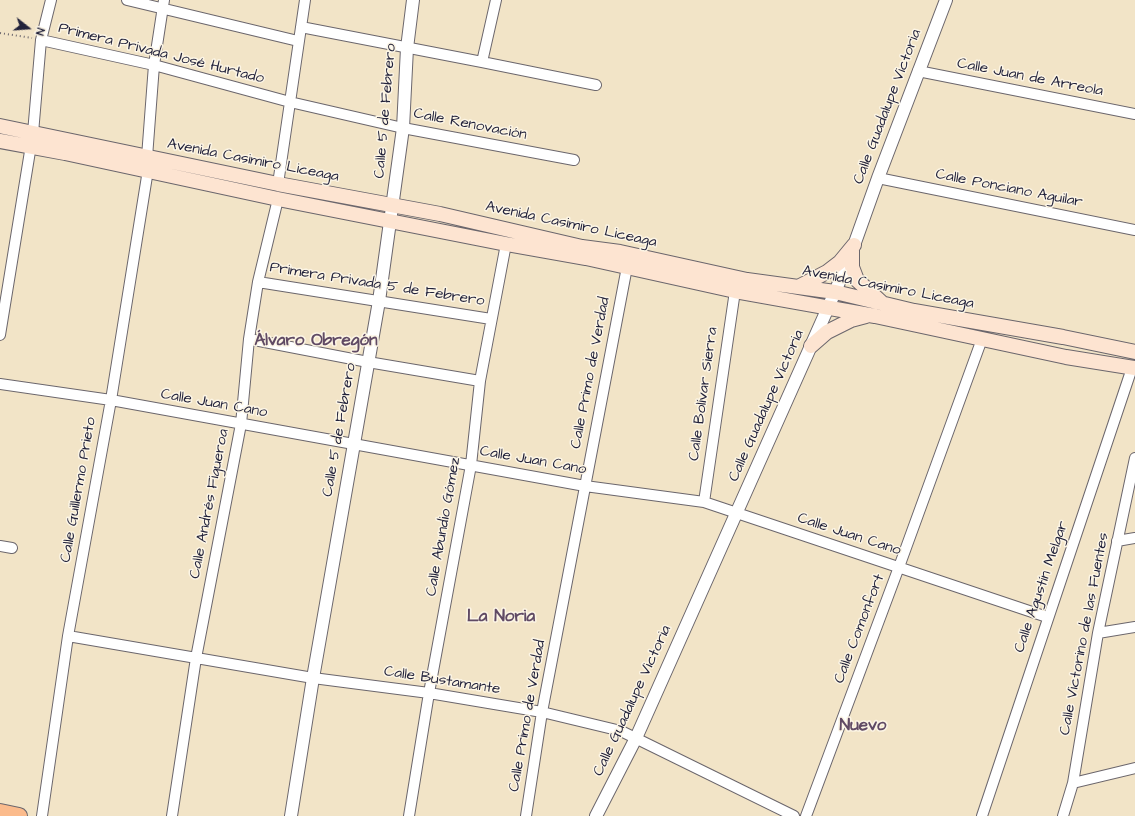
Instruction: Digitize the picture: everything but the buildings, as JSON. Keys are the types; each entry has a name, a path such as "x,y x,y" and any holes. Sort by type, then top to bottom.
{"main road":[{"name":"Avenida Casimiro Liceaga","path":"0,126 33,133 278,199 506,244 586,258 735,291 875,316 1066,357 1133,368"},
{"name":"Avenida Casimiro Liceaga","path":"0,141 65,153 278,184 393,205 440,214 582,247 620,252 747,280 835,292 914,311 1063,337 1135,352"},
{"path":"798,287 827,272 840,262 853,248"},
{"path":"853,248 852,267 857,280 881,302"},
{"path":"811,346 827,332 841,325 862,316 875,316"},
{"path":"0,812 19,816"}],"street":[{"path":"0,335 33,133 41,40 51,0"},
{"path":"127,0 163,4 298,41"},
{"path":"278,184 305,0"},
{"name":"Calle 5 de Febrero","path":"291,816 379,301 403,128 407,48 414,0"},
{"path":"482,62 496,0"},
{"name":"Calle Guadalupe Victoria","path":"596,816 636,738 835,292 946,0"},
{"name":"Calle Guillermo Prieto","path":"42,816 68,636 111,400 147,164 154,66 163,4"},
{"path":"301,28 596,85"},
{"name":"Primera Privada José Hurtado","path":"41,40 154,66 290,102"},
{"name":"Calle Juan de Arreola","path":"918,71 1135,114"},
{"name":"Calle Renovación","path":"290,102 403,128 574,160"},
{"name":"Calle Ponciano Aguilar","path":"878,178 1135,230"},
{"name":"Calle Andrés Figueroa","path":"172,816 196,658 241,424 249,339 258,282 278,199"},
{"name":"Calle Abundio Gómez","path":"409,816 429,693 471,465 480,382 506,244"},
{"name":"Calle Primo de Verdad","path":"526,816 542,712 627,267"},
{"name":"Primera Privada 5 de Febrero","path":"258,282 491,319"},
{"name":"Calle Bolívar Sierra","path":"704,502 735,291"},
{"path":"249,339 480,382"},
{"name":"Calle Comonfort","path":"806,816 982,339"},
{"name":"Calle Agustín Melgar","path":"982,816 1047,617 1133,368"},
{"name":"Calle Juan Cano","path":"0,384 111,400 585,486 704,502 1047,617"},
{"name":"Calle Victorino de las Fuentes","path":"1063,816 1073,783 1098,632 1135,458"},
{"path":"1117,541 1135,538"},
{"path":"0,546 12,548"},
{"path":"1098,632 1135,627"},
{"name":"Calle Bustamante","path":"68,636 314,678 429,693 542,712 621,731 794,816"},
{"path":"1073,783 1135,768"}],"path":[{"name":"Primera Privada José Hurtado","path":"0,33 41,40"}],"district":[{"name":"Álvaro Obregón","path":"316,341"},
{"name":"La Noria","path":"501,617"},
{"name":"Nuevo","path":"863,726"}]}
